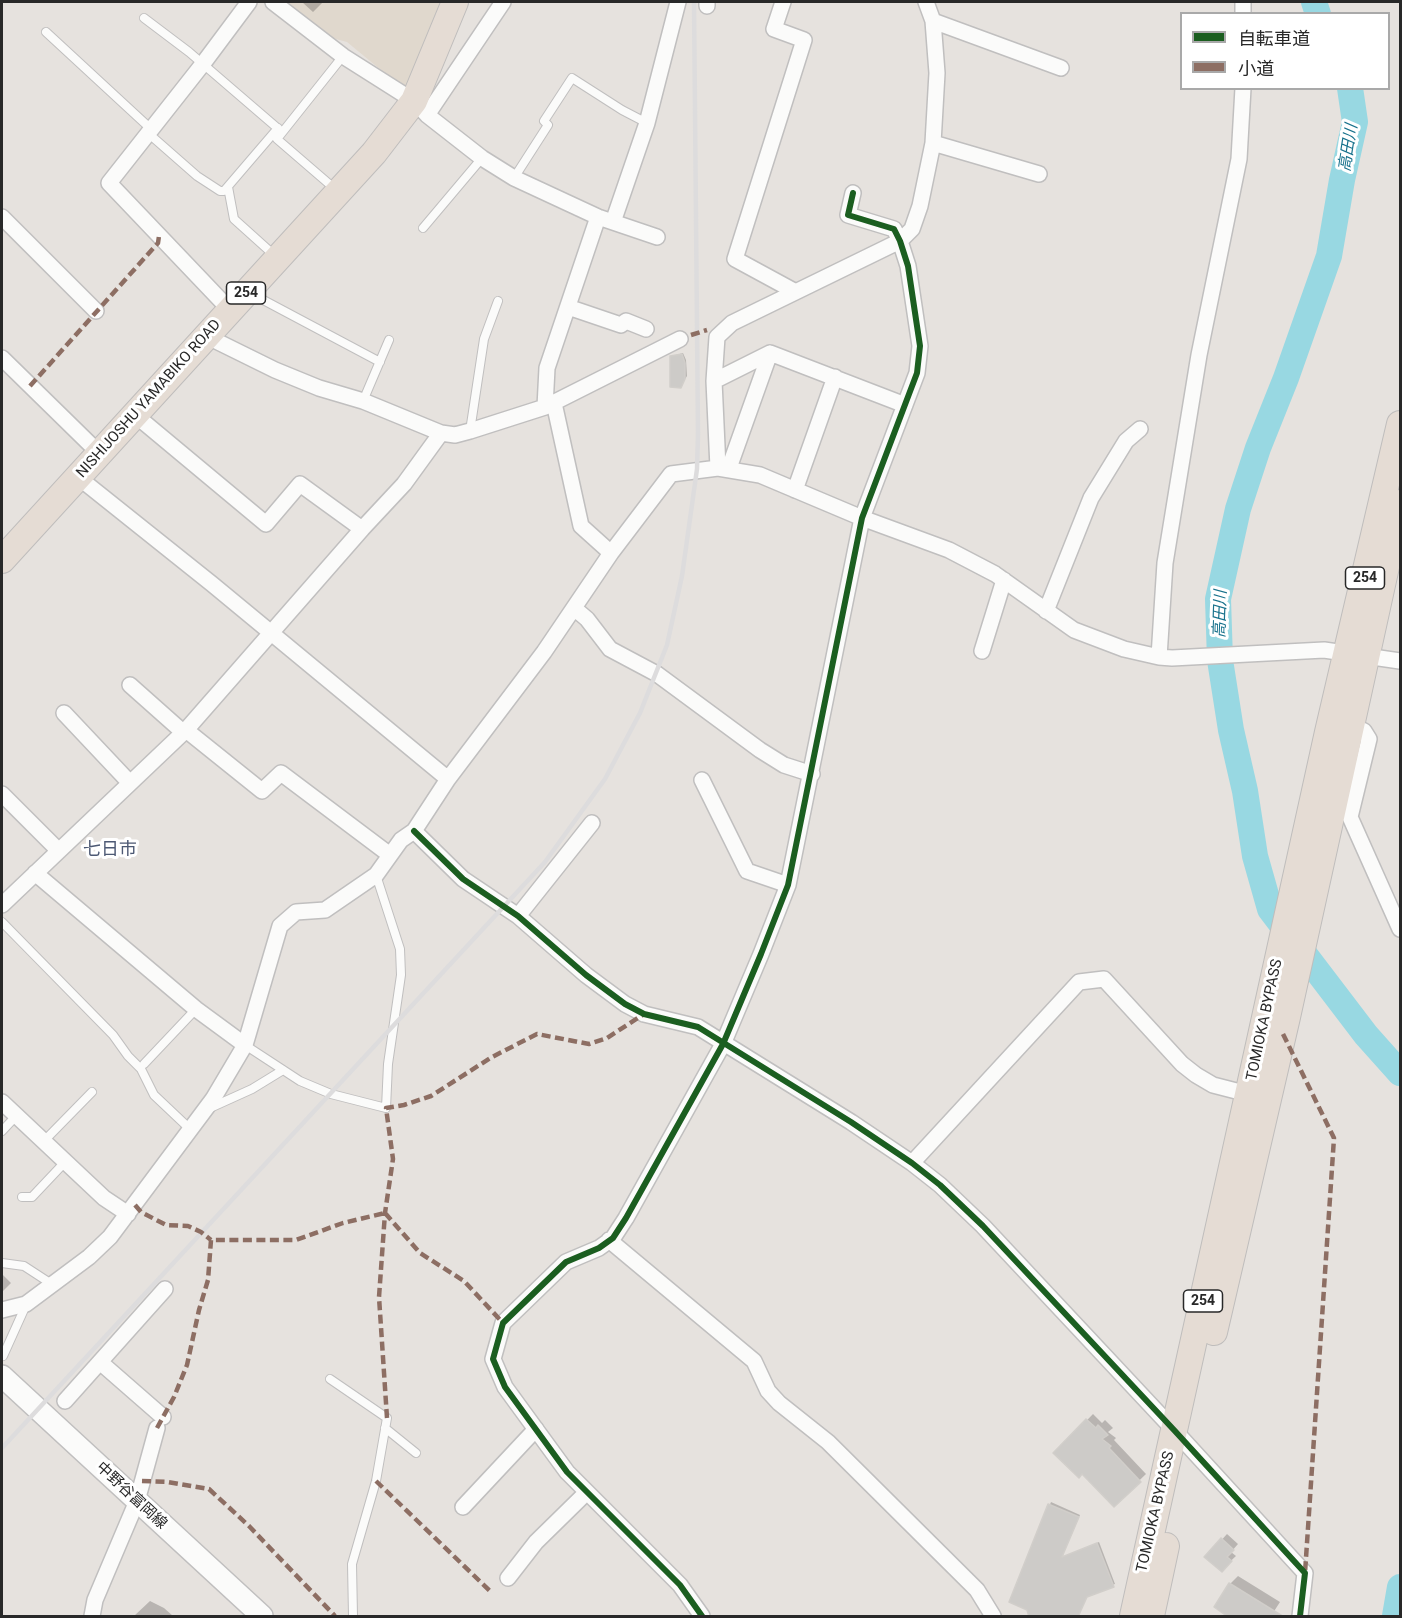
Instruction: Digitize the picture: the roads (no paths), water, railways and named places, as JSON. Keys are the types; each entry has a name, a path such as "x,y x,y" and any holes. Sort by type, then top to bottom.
{"highway":[{"name":"NISHIJOSHU YAMABIKO ROAD","path":"2,560 374,153 421,108 456,2"},
{"name":"TOMIOKA BYPASS","path":"1132,1617 1181,1438 1287,1017 1401,424"},
{"name":"TOMIOKA BYPASS","path":"1357,655 1401,503"},
{"name":"TOMIOKA BYPASS","path":"1151,1617 1181,1438 1248,1094 1273,985 1342,731"}],"main road":[{"name":"中野谷富岡線","path":"2,1366 137,1501 262,1617"}],"street":[{"path":"230,310 109,183 249,2"},
{"path":"273,2 344,56 421,108 482,158 514,178 598,217 657,237"},
{"path":"421,108 503,2"},
{"path":"613,222 647,123 678,2"},
{"path":"783,2 774,29 804,40 735,259 794,291"},
{"path":"723,468 714,381 717,337 732,322 900,241 912,229 920,206 933,143 937,73 933,21 926,2"},
{"path":"933,21 1061,68"},
{"path":"1166,657 1165,563 1199,355 1239,159 1243,90"},
{"path":"933,143 1039,174"},
{"path":"702,1617 680,1585 567,1472 505,1387 493,1359 503,1323 566,1262 598,1248 609,1240 626,1218 723,1044 762,954 788,885 862,518 917,373 920,346 908,266 900,241 894,229 848,215 853,193"},
{"path":"2,217 96,312"},
{"path":"598,217 548,368 549,405 581,526 611,553"},
{"path":"568,307 621,325 626,321 646,329"},
{"path":"206,336 275,370 319,388 363,401 441,433 455,435 549,405 680,339"},
{"path":"714,381 770,353 905,405"},
{"path":"723,468 770,353"},
{"path":"2,358 99,453"},
{"path":"795,490 835,377"},
{"path":"134,414 266,524 300,484 362,529"},
{"path":"1046,611 1091,498 1126,441 1140,429"},
{"path":"4,897 59,851 185,731 404,484 441,433"},
{"path":"2,1310 26,1304 110,1237 204,1111 246,1045 280,926 296,912 325,910 376,875 401,840 414,831 448,779 544,652 611,553 671,474 723,468 760,475 862,518 949,550 1004,580 1074,630 1124,649 1166,657 1324,650 1401,662"},
{"path":"78,477 448,779"},
{"path":"982,651 1004,580"},
{"path":"574,608 587,620 610,649 657,674 784,765 812,774"},
{"path":"130,685 262,791 280,773 390,855"},
{"path":"64,713 130,783"},
{"path":"1342,731 1364,731 1369,739 1350,817 1401,929"},
{"path":"702,780 747,871 788,885"},
{"path":"2,794 59,851"},
{"path":"518,916 592,823"},
{"path":"414,831 463,879 518,916 586,975 626,1004 644,1014 698,1027 851,1122 940,1185 983,1226 1305,1573 1300,1617"},
{"path":"35,873 196,1009 246,1045"},
{"path":"912,1163 1079,982 1104,980 1182,1064 1213,1085 1248,1094"},
{"path":"2,1102 104,1198 128,1214"},
{"path":"609,1240 754,1361 768,1391 779,1403 828,1442 977,1590 993,1617"},
{"path":"66,1401 165,1289"},
{"path":"92,1617 95,1600 137,1501 160,1422 100,1362"},
{"path":"464,1508 536,1429"},
{"path":"507,1578 536,1542 587,1492"}],"lane":[{"path":"144,18 189,52 280,130"},
{"path":"46,32 197,176 220,191 228,187 344,56"},
{"path":"514,178 548,124 544,121 572,78 647,123"},
{"path":"280,130 277,139 338,192"},
{"path":"423,228 482,158"},
{"path":"228,187 234,219 278,258"},
{"path":"248,291 380,362"},
{"path":"470,431 484,339 498,301"},
{"path":"363,401 389,340"},
{"path":"246,1045 300,1081 331,1094 386,1108 388,1064 401,975 400,949 376,875"},
{"path":"2,922 113,1035 141,1070 154,1095 190,1130"},
{"path":"144,1064 196,1009"},
{"path":"204,1111 252,1089 283,1070"},
{"path":"44,1141 92,1092"},
{"path":"2,1131 17,1115"},
{"path":"22,1197 32,1197 66,1161"},
{"path":"2,1263 24,1266 54,1283"},
{"path":"2,1366 26,1304"},
{"path":"330,1379 387,1418 376,1481 352,1564 353,1617"},
{"path":"385,1428 416,1454"}],"waterway":[{"name":"高田川","path":"1314,2 1317,12"},
{"name":"高田川","path":"1350,90 1355,122 1329,256 1286,378 1258,448 1238,509 1218,599 1220,660 1255,856 1270,909 1366,1035 1400,1073"},
{"name":"高田川","path":"1395,1616 1400,1587"}],"railway":[{"path":"2,1448 545,862 605,779 640,713 667,645 682,576 697,469 694,2"}],"district":[{"name":"七日市","path":"110,850"}]}
